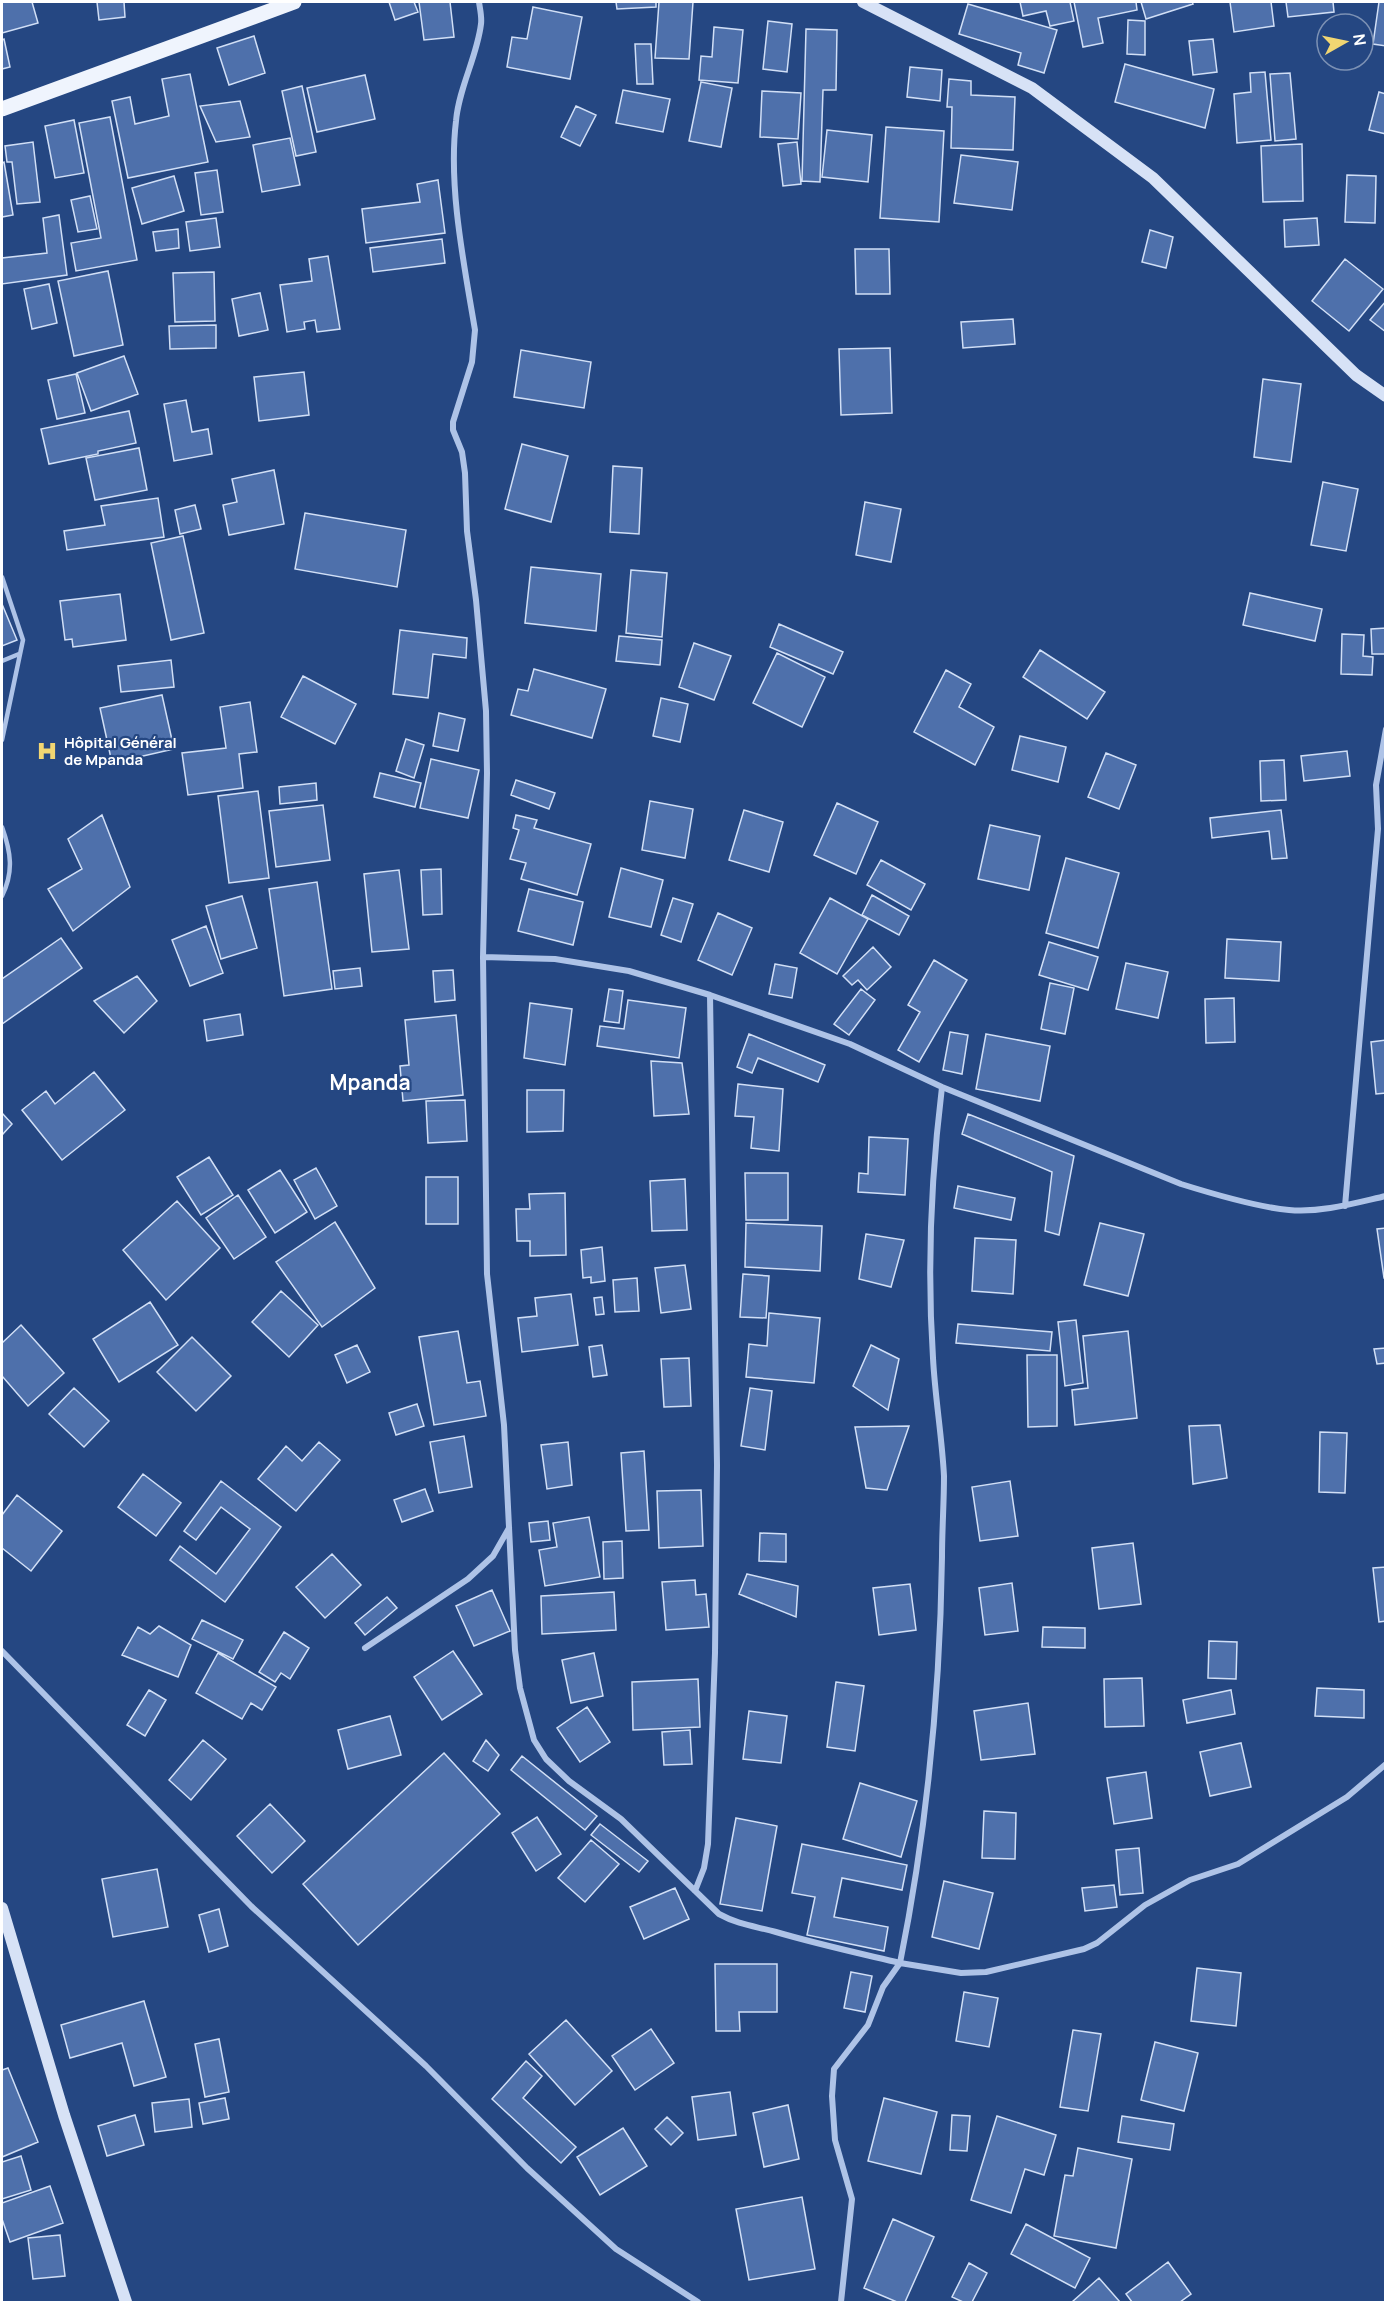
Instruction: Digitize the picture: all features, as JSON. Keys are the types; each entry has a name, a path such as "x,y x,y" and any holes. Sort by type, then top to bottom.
{"main road":[{"path":"2,109 294,2"}],"street":[{"path":"479,2 481,22 475,50 463,83 456,121 454,161 459,229 475,330 475,346 453,422 453,430 462,452 465,474 467,531 486,711 488,773 483,957 487,1274 504,1425 515,1650 520,1688 534,1740 546,1759 561,1774 621,1819 719,1914 735,1923 900,1963 961,1973 986,1972 1097,1943 1145,1905 1190,1880 1239,1864 1347,1797 1386,1764"},
{"path":"863,2 1032,88 1153,178 1356,375 1386,396"},
{"path":"1344,1206 1378,829 1377,785 1386,729"},
{"path":"483,957 555,959 629,971 710,995 850,1044 942,1087 1181,1184 1219,1196 1290,1210 1344,1206 1386,1196"},
{"path":"695,1891 704,1868 708,1844 715,1653 717,1465 710,995"},
{"path":"842,2302 852,2199 835,2140 832,2097 834,2069 868,2025 883,1987 900,1963 924,1827 932,1758 940,1622 944,1475 930,1304 935,1147 942,1087"},
{"path":"365,1648 468,1579 493,1556 509,1527"},
{"path":"2,1651 251,1906 426,2066 527,2168 616,2249 698,2302"},
{"path":"2,1908 64,2115 126,2302"}],"lane":[{"path":"2,577 23,640 2,740"},
{"path":"2,661 19,654"},
{"path":"2,827 11,865 9,880 2,896"}],"building":[{"path":"2,2 32,2 38,23 2,33"},
{"path":"97,2 124,2 125,17 99,20"},
{"path":"389,2 414,2 418,12 395,20"},
{"path":"419,2 450,2 454,37 424,40"},
{"path":"616,2 656,2 656,7 617,9"},
{"path":"659,2 693,2 689,59 655,58"},
{"path":"1020,2 1070,2 1074,21 1050,26 1046,11 1023,16"},
{"path":"1074,2 1136,2 1137,10 1098,18 1103,43 1083,47"},
{"path":"1141,2 1192,2 1193,4 1146,19"},
{"path":"1230,2 1271,2 1274,26 1234,32"},
{"path":"1286,2 1333,2 1334,12 1315,12 1315,14 1288,17"},
{"path":"1379,2 1386,2 1386,46 1375,44"},
{"path":"968,4 1057,30 1044,73 1018,65 1021,53 959,34"},
{"path":"533,7 582,17 570,79 507,67 512,37 527,39"},
{"path":"1128,20 1145,21 1145,55 1127,54"},
{"path":"768,21 792,24 787,72 763,69"},
{"path":"714,27 743,30 738,83 699,80 701,56 712,57"},
{"path":"806,29 837,30 836,90 823,90 820,182 802,181"},
{"path":"254,36 265,73 229,85 217,48"},
{"path":"4,39 10,67 2,69 2,40"},
{"path":"1213,39 1217,72 1193,75 1189,41"},
{"path":"635,44 651,44 653,84 637,84"},
{"path":"1125,64 1214,89 1205,128 1115,102"},
{"path":"910,67 942,70 940,101 907,97"},
{"path":"1265,72 1271,140 1237,143 1234,94 1251,92 1250,73"},
{"path":"1290,73 1296,139 1275,141 1270,74"},
{"path":"190,74 208,162 128,178 112,101 130,97 135,124 169,116 162,79"},
{"path":"365,75 375,119 317,132 307,88"},
{"path":"949,79 971,81 971,95 1015,97 1013,150 951,148 952,107 947,107"},
{"path":"701,82 732,88 721,147 689,141"},
{"path":"302,86 316,152 296,156 282,91"},
{"path":"623,90 670,99 663,132 616,123"},
{"path":"762,91 801,93 798,139 760,137"},
{"path":"1379,92 1386,94 1386,134 1369,130"},
{"path":"240,101 250,137 216,142 200,106"},
{"path":"576,106 596,115 580,146 561,137"},
{"path":"110,117 137,260 76,271 71,243 101,238 79,123"},
{"path":"74,120 84,173 55,178 45,126"},
{"path":"886,127 944,131 939,222 880,218"},
{"path":"827,130 872,135 868,182 822,177"},
{"path":"290,138 300,185 262,192 253,145"},
{"path":"33,142 40,202 17,204 12,162 7,162 5,146"},
{"path":"797,142 801,184 783,186 778,144"},
{"path":"1302,144 1303,201 1263,202 1261,146"},
{"path":"961,155 1018,162 1012,210 954,203"},
{"path":"4,162 13,215 2,217 2,163"},
{"path":"217,170 223,212 201,215 195,173"},
{"path":"1347,175 1376,176 1375,223 1345,222"},
{"path":"174,176 184,211 142,224 132,188"},
{"path":"438,180 445,233 366,243 362,209 420,202 417,184"},
{"path":"90,196 97,229 78,232 71,200"},
{"path":"59,215 67,275 2,284 2,258 47,253 43,218"},
{"path":"216,218 220,247 190,251 186,222"},
{"path":"1317,218 1319,245 1285,247 1284,220"},
{"path":"178,229 179,248 156,251 153,232"},
{"path":"1150,230 1173,237 1166,268 1142,262"},
{"path":"442,239 445,263 373,272 370,248"},
{"path":"855,249 889,249 890,294 856,294"},
{"path":"328,256 340,329 317,332 315,320 304,322 305,329 287,332 280,285 312,281 309,259"},
{"path":"1345,259 1383,289 1349,331 1312,301"},
{"path":"108,271 123,345 74,356 58,281"},
{"path":"214,272 215,321 175,322 173,273"},
{"path":"49,284 57,323 32,329 24,289"},
{"path":"260,293 268,330 239,336 232,299"},
{"path":"1386,301 1386,332 1370,320"},
{"path":"1013,319 1015,344 963,348 961,322"},
{"path":"216,325 216,348 170,349 169,326"},
{"path":"890,348 892,413 841,415 839,349"},
{"path":"521,350 591,362 584,408 514,397"},
{"path":"124,356 138,394 91,411 77,373"},
{"path":"304,372 309,415 259,421 254,377"},
{"path":"76,374 85,413 57,419 48,380"},
{"path":"1263,379 1301,384 1291,462 1254,457"},
{"path":"186,400 192,432 208,429 212,454 174,461 164,404"},
{"path":"129,411 136,443 49,464 41,429"},
{"path":"522,444 568,456 551,522 505,509"},
{"path":"139,448 147,490 95,500 86,458"},
{"path":"613,466 642,468 639,534 610,532"},
{"path":"274,470 284,524 229,535 223,505 237,502 232,479"},
{"path":"1323,482 1358,489 1346,551 1311,545"},
{"path":"158,498 164,537 67,550 64,531 105,525 101,506"},
{"path":"865,502 901,509 891,562 856,555"},
{"path":"195,505 201,529 180,534 175,510"},
{"path":"305,513 406,530 397,587 295,569"},
{"path":"183,536 204,633 171,640 151,543"},
{"path":"531,567 601,574 596,631 525,623"},
{"path":"631,570 667,573 662,637 626,633"},
{"path":"1250,593 1322,609 1315,641 1243,625"},
{"path":"120,594 126,640 73,647 72,639 65,640 60,601"},
{"path":"2,604 17,640 2,646"},
{"path":"779,624 843,652 833,674 770,647"},
{"path":"1386,628 1386,654 1372,654 1371,629"},
{"path":"400,630 467,638 466,658 433,654 428,698 393,694"},
{"path":"1342,634 1364,635 1363,656 1373,657 1372,675 1341,674"},
{"path":"619,636 662,640 660,665 616,661"},
{"path":"694,643 731,656 714,700 679,687"},
{"path":"1040,650 1105,692 1087,719 1023,677"},
{"path":"777,653 825,677 802,727 753,703"},
{"path":"171,660 174,687 121,692 118,666"},
{"path":"534,669 606,689 592,738 511,715 518,689 528,691"},
{"path":"946,670 971,684 959,707 994,727 975,765 914,732"},
{"path":"303,676 356,704 335,744 281,717"},
{"path":"162,695 174,749 112,763 100,708"},
{"path":"661,698 688,704 680,742 653,736"},
{"path":"250,702 257,752 239,754 243,788 188,795 182,753 226,748 220,707"},
{"path":"439,713 465,719 458,751 433,746"},
{"path":"1020,736 1066,747 1058,782 1012,770"},
{"path":"406,739 424,745 414,778 396,771"},
{"path":"1347,751 1350,776 1304,781 1301,756"},
{"path":"1106,753 1136,765 1119,809 1088,797"},
{"path":"431,759 479,770 468,818 420,808"},
{"path":"1284,760 1286,800 1261,801 1260,761"},
{"path":"380,773 421,783 415,807 374,797"},
{"path":"516,780 555,793 549,809 511,795"},
{"path":"316,783 317,800 280,804 279,787"},
{"path":"258,791 269,878 229,883 218,796"},
{"path":"650,801 693,809 685,858 642,850"},
{"path":"837,803 878,822 856,874 814,855"},
{"path":"323,805 330,860 276,867 269,811"},
{"path":"744,810 783,822 769,872 729,860"},
{"path":"1281,810 1287,858 1272,859 1269,831 1212,838 1210,818"},
{"path":"102,815 130,887 73,931 48,889 82,869 68,839"},
{"path":"516,815 537,820 534,828 591,844 577,895 521,879 526,863 510,859 519,830 513,828"},
{"path":"990,825 1040,836 1029,890 978,879"},
{"path":"1066,858 1119,873 1098,948 1046,933"},
{"path":"881,860 925,884 911,910 867,885"},
{"path":"621,868 663,880 651,927 609,917"},
{"path":"441,869 442,914 423,915 421,870"},
{"path":"399,870 409,949 372,952 364,874"},
{"path":"317,882 332,989 284,996 269,889"},
{"path":"529,889 583,902 573,945 518,931"},
{"path":"872,895 909,916 899,935 862,915"},
{"path":"242,896 257,948 221,959 206,906"},
{"path":"673,898 693,904 681,942 661,935"},
{"path":"830,898 868,919 837,974 800,953"},
{"path":"718,913 752,928 732,975 698,960"},
{"path":"206,926 223,973 190,986 172,940"},
{"path":"61,938 82,968 2,1024 2,979"},
{"path":"1227,939 1281,942 1279,981 1225,978"},
{"path":"1049,942 1098,957 1088,990 1039,975"},
{"path":"873,947 891,967 867,990 858,980 852,985 843,976"},
{"path":"934,960 967,980 919,1062 898,1050 920,1012 908,1005"},
{"path":"1126,963 1168,972 1158,1018 1116,1009"},
{"path":"775,964 797,968 792,998 769,994"},
{"path":"360,968 362,986 335,989 333,971"},
{"path":"453,970 455,1000 435,1002 433,971"},
{"path":"137,976 157,1001 124,1033 94,1001"},
{"path":"1050,983 1074,988 1065,1034 1041,1029"},
{"path":"609,989 623,991 619,1023 604,1021"},
{"path":"861,989 875,1000 849,1035 834,1024"},
{"path":"1234,998 1235,1042 1206,1043 1205,999"},
{"path":"628,1000 686,1008 679,1058 597,1046 600,1026 624,1029"},
{"path":"530,1003 572,1009 565,1065 524,1058"},
{"path":"240,1014 243,1035 207,1041 204,1020"},
{"path":"456,1015 463,1095 403,1101 400,1066 409,1065 405,1020"},
{"path":"950,1032 968,1035 962,1074 943,1070"},
{"path":"749,1034 825,1065 818,1082 758,1058 752,1073 737,1067"},
{"path":"986,1034 1050,1046 1040,1101 976,1089"},
{"path":"1386,1040 1386,1093 1376,1094 1371,1042"},
{"path":"651,1061 682,1063 689,1114 654,1116"},
{"path":"94,1072 125,1110 62,1160 22,1110 46,1091 55,1104"},
{"path":"738,1084 783,1089 779,1151 751,1148 754,1117 735,1116"},
{"path":"527,1090 564,1090 563,1131 527,1132"},
{"path":"465,1100 467,1141 428,1143 426,1101"},
{"path":"2,1113 12,1124 2,1135"},
{"path":"968,1114 1074,1156 1059,1235 1045,1231 1052,1172 962,1134"},
{"path":"869,1137 908,1139 905,1195 858,1192 859,1173 868,1174"},
{"path":"209,1157 233,1195 201,1215 177,1177"},
{"path":"316,1168 337,1206 315,1219 294,1180"},
{"path":"280,1170 307,1212 275,1233 248,1190"},
{"path":"745,1173 788,1173 788,1220 746,1220"},
{"path":"426,1177 458,1177 458,1224 426,1224"},
{"path":"685,1179 687,1230 652,1231 650,1181"},
{"path":"958,1186 1015,1198 1011,1220 954,1208"},
{"path":"565,1193 566,1255 530,1256 530,1241 517,1241 516,1209 530,1209 529,1194"},
{"path":"238,1195 266,1237 234,1259 206,1218"},
{"path":"177,1201 220,1248 166,1300 123,1250"},
{"path":"335,1222 375,1288 322,1327 276,1262"},
{"path":"746,1223 822,1226 820,1271 745,1267"},
{"path":"1100,1223 1144,1234 1128,1296 1084,1285"},
{"path":"1386,1228 1386,1278 1384,1278 1377,1229"},
{"path":"866,1234 904,1240 891,1287 859,1279"},
{"path":"975,1238 1016,1240 1013,1294 972,1291"},
{"path":"602,1247 605,1281 591,1283 591,1277 583,1278 581,1250"},
{"path":"685,1265 691,1309 661,1313 655,1268"},
{"path":"743,1274 769,1276 766,1318 740,1317"},
{"path":"637,1278 639,1311 615,1312 613,1280"},
{"path":"281,1291 318,1325 289,1357 252,1322"},
{"path":"571,1294 578,1345 522,1352 518,1318 537,1316 535,1298"},
{"path":"602,1297 604,1314 596,1315 594,1298"},
{"path":"150,1302 178,1345 119,1382 93,1339"},
{"path":"769,1313 820,1318 814,1383 746,1377 749,1344 767,1346"},
{"path":"1076,1320 1083,1383 1065,1386 1058,1322"},
{"path":"958,1324 1052,1332 1050,1351 956,1343"},
{"path":"21,1325 64,1373 28,1406 2,1376 2,1343"},
{"path":"458,1331 467,1383 480,1381 486,1416 434,1425 419,1337"},
{"path":"1128,1331 1137,1418 1075,1425 1072,1390 1088,1388 1083,1336"},
{"path":"192,1337 231,1376 196,1411 157,1372"},
{"path":"357,1345 370,1372 347,1383 335,1355"},
{"path":"602,1345 607,1375 593,1377 589,1347"},
{"path":"871,1345 899,1359 888,1410 853,1386"},
{"path":"1386,1348 1386,1363 1377,1364 1374,1349"},
{"path":"1027,1355 1057,1355 1057,1426 1028,1427"},
{"path":"689,1358 691,1406 664,1407 661,1359"},
{"path":"74,1388 109,1421 84,1447 49,1414"},
{"path":"750,1388 772,1391 765,1450 741,1446"},
{"path":"417,1404 424,1426 396,1435 389,1413"},
{"path":"1220,1425 1227,1478 1193,1484 1189,1426"},
{"path":"909,1426 887,1490 866,1488 855,1427"},
{"path":"1320,1432 1347,1433 1345,1493 1319,1492"},
{"path":"464,1436 472,1487 439,1493 430,1442"},
{"path":"319,1442 340,1460 296,1511 258,1479 286,1446 302,1461"},
{"path":"568,1442 572,1485 547,1489 541,1445"},
{"path":"644,1451 649,1530 626,1531 621,1453"},
{"path":"143,1474 181,1503 156,1536 118,1507"},
{"path":"221,1481 281,1527 225,1602 170,1560 180,1546 216,1574 250,1529 221,1507 196,1540 184,1531"},
{"path":"1010,1481 1018,1536 980,1541 972,1487"},
{"path":"425,1489 433,1511 402,1522 394,1500"},
{"path":"701,1490 703,1546 659,1548 657,1491"},
{"path":"17,1495 62,1531 31,1571 2,1548 2,1515"},
{"path":"589,1517 600,1577 545,1586 539,1550 557,1547 553,1523"},
{"path":"548,1521 550,1540 531,1542 529,1523"},
{"path":"760,1533 786,1534 786,1562 759,1561"},
{"path":"622,1541 623,1578 604,1579 603,1542"},
{"path":"1133,1543 1141,1604 1099,1609 1092,1548"},
{"path":"332,1554 361,1585 325,1618 296,1587"},
{"path":"1386,1567 1386,1621 1379,1622 1373,1568"},
{"path":"747,1574 798,1586 796,1617 739,1594"},
{"path":"695,1580 696,1595 706,1594 709,1627 666,1630 662,1582"},
{"path":"1012,1583 1018,1631 985,1635 979,1588"},
{"path":"910,1584 916,1630 879,1635 873,1588"},
{"path":"492,1590 510,1631 474,1646 456,1606"},
{"path":"614,1592 616,1630 542,1634 541,1596"},
{"path":"387,1597 397,1608 365,1635 355,1623"},
{"path":"202,1620 243,1640 233,1659 192,1639"},
{"path":"159,1626 191,1645 178,1677 122,1655 138,1627 150,1634"},
{"path":"1043,1627 1085,1628 1085,1648 1042,1647"},
{"path":"284,1632 309,1648 290,1679 281,1673 275,1682 259,1672"},
{"path":"1209,1641 1237,1642 1236,1679 1208,1678"},
{"path":"453,1651 482,1694 442,1720 414,1677"},
{"path":"218,1653 276,1687 262,1710 251,1703 242,1719 196,1693"},
{"path":"594,1653 603,1696 571,1703 562,1660"},
{"path":"1142,1678 1144,1726 1105,1727 1104,1679"},
{"path":"698,1679 700,1727 633,1730 632,1682"},
{"path":"836,1682 864,1686 855,1751 827,1747"},
{"path":"1317,1688 1364,1690 1364,1718 1315,1716"},
{"path":"149,1690 166,1700 145,1736 127,1725"},
{"path":"1231,1690 1235,1714 1187,1723 1183,1700"},
{"path":"1028,1703 1035,1754 981,1760 974,1711"},
{"path":"587,1707 610,1742 580,1762 557,1728"},
{"path":"749,1711 787,1716 781,1763 743,1759"},
{"path":"390,1716 401,1755 348,1769 338,1730"},
{"path":"690,1730 692,1764 664,1765 662,1732"},
{"path":"203,1740 226,1759 191,1800 169,1780"},
{"path":"486,1740 499,1755 488,1771 473,1761"},
{"path":"1241,1743 1251,1787 1210,1796 1200,1752"},
{"path":"444,1753 500,1814 358,1945 303,1884"},
{"path":"522,1756 597,1816 585,1830 511,1770"},
{"path":"1146,1772 1152,1818 1114,1824 1107,1778"},
{"path":"860,1783 917,1801 901,1857 843,1839"},
{"path":"270,1804 305,1841 272,1873 237,1836"},
{"path":"984,1811 1016,1813 1015,1859 982,1858"},
{"path":"537,1817 561,1854 536,1871 512,1833"},
{"path":"736,1818 777,1826 762,1911 720,1904"},
{"path":"600,1824 648,1861 639,1872 591,1835"},
{"path":"591,1840 619,1864 585,1902 558,1878"},
{"path":"802,1844 907,1865 902,1890 842,1878 834,1917 888,1927 884,1951 807,1935 815,1897 792,1893"},
{"path":"1139,1848 1143,1893 1120,1895 1116,1850"},
{"path":"157,1869 168,1927 113,1937 102,1879"},
{"path":"944,1881 993,1893 979,1949 932,1937"},
{"path":"1114,1885 1117,1907 1085,1911 1082,1888"},
{"path":"675,1888 689,1919 644,1939 630,1907"},
{"path":"219,1909 228,1946 209,1952 199,1915"},
{"path":"715,1964 777,1964 777,2012 739,2012 740,2031 716,2031"},
{"path":"1197,1968 1241,1973 1236,2026 1191,2021"},
{"path":"851,1972 872,1976 865,2012 844,2008"},
{"path":"964,1992 998,1998 989,2047 956,2041"},
{"path":"144,2001 166,2077 134,2086 122,2043 70,2058 61,2025"},
{"path":"566,2020 612,2071 575,2105 529,2054"},
{"path":"651,2029 674,2063 635,2090 612,2056"},
{"path":"1073,2030 1101,2034 1088,2111 1060,2107"},
{"path":"219,2039 229,2092 205,2097 195,2044"},
{"path":"1155,2042 1198,2053 1184,2111 1141,2100"},
{"path":"526,2061 542,2076 523,2098 576,2147 561,2163 492,2099"},
{"path":"8,2068 38,2142 2,2157 2,2070"},
{"path":"730,2092 736,2135 698,2140 692,2097"},
{"path":"225,2098 229,2119 203,2124 199,2103"},
{"path":"884,2098 937,2112 921,2174 868,2161"},
{"path":"189,2099 192,2127 155,2132 152,2103"},
{"path":"788,2105 799,2159 764,2167 753,2113"},
{"path":"135,2115 144,2145 107,2156 98,2126"},
{"path":"952,2115 970,2116 967,2151 950,2150"},
{"path":"997,2116 1056,2135 1044,2175 1025,2169 1011,2213 971,2200"},
{"path":"1122,2116 1174,2124 1170,2150 1118,2142"},
{"path":"667,2117 683,2133 671,2145 655,2129"},
{"path":"623,2128 647,2166 600,2195 577,2157"},
{"path":"1078,2148 1132,2159 1116,2248 1054,2236 1065,2175 1073,2176"},
{"path":"21,2156 31,2190 2,2199 2,2162"},
{"path":"50,2186 63,2223 10,2242 2,2219 2,2203"},
{"path":"802,2197 815,2269 749,2280 736,2209"},
{"path":"893,2219 934,2237 905,2302 897,2302 864,2288"},
{"path":"1026,2224 1090,2258 1075,2288 1011,2254"},
{"path":"60,2235 65,2276 33,2279 28,2238"},
{"path":"1168,2262 1191,2294 1180,2302 1132,2302 1126,2294"},
{"path":"969,2263 987,2273 972,2302 963,2302 952,2297"},
{"path":"1099,2278 1120,2302 1072,2302"}],"place":[{"name":"Hôpital Général de Mpanda","path":"47,751"}],"district":[{"name":"Mpanda","path":"370,1082"}]}
